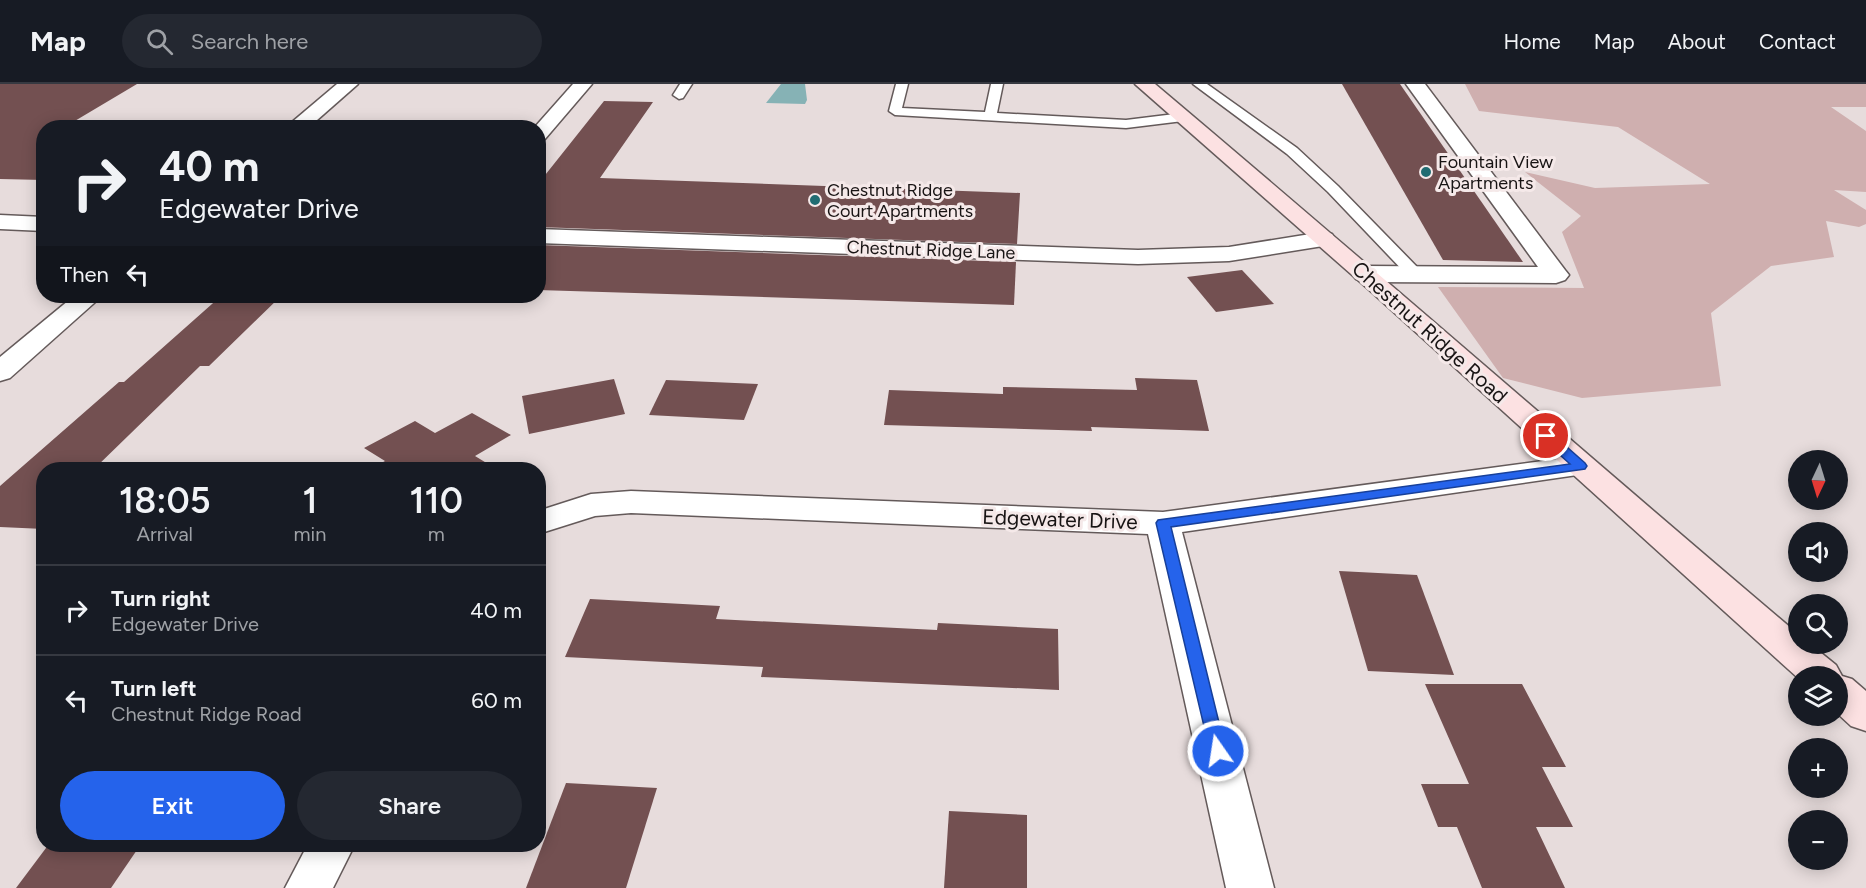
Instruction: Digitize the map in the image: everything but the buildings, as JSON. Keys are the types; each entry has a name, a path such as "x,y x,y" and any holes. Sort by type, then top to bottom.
{"street":[{"path":"305,120 349,84"},
{"path":"546,126 583,84"},
{"name":"Chestnut Ridge Road","path":"1144,84 1365,274 1580,466 1810,666"},
{"path":"1365,274 1556,275 1415,84"},
{"path":"0,222 36,224"},
{"name":"Chestnut Ridge Lane","path":"546,236 1138,257 1229,254 1323,239"},
{"path":"0,372 81,303"},
{"name":"Edgewater Drive","path":"546,520 591,505 631,502 1163,523 1580,466"},
{"path":"1163,523 1250,888"},
{"path":"1848,699 1866,715"},
{"path":"309,888 328,852"}],"lane":[{"path":"679,95 686,84"},
{"path":"902,84 895,111 1126,124 1183,117"},
{"path":"990,118 997,84"},
{"path":"1199,84 1292,152 1333,189 1415,274"}],"shaded area":[{"path":"1465,84 1866,84 1866,107 1831,107 1866,131 1866,192 1834,190 1866,210 1866,224 1859,227 1826,221 1834,257 1771,266 1711,313 1721,386 1582,398 1503,378 1438,287 1584,288 1562,232 1581,216 1525,172 1595,188 1710,184 1618,127 1479,111"}],"water":[{"path":"781,84 805,84 807,100 805,104 766,103"}],"place":[{"name":"Fountain View Apartments","path":"1426,172"},
{"name":"Chestnut Ridge Court Apartments","path":"815,200"}],"route":[{"path":"1218,751 1163,523 1580,466 1546,436"}]}
